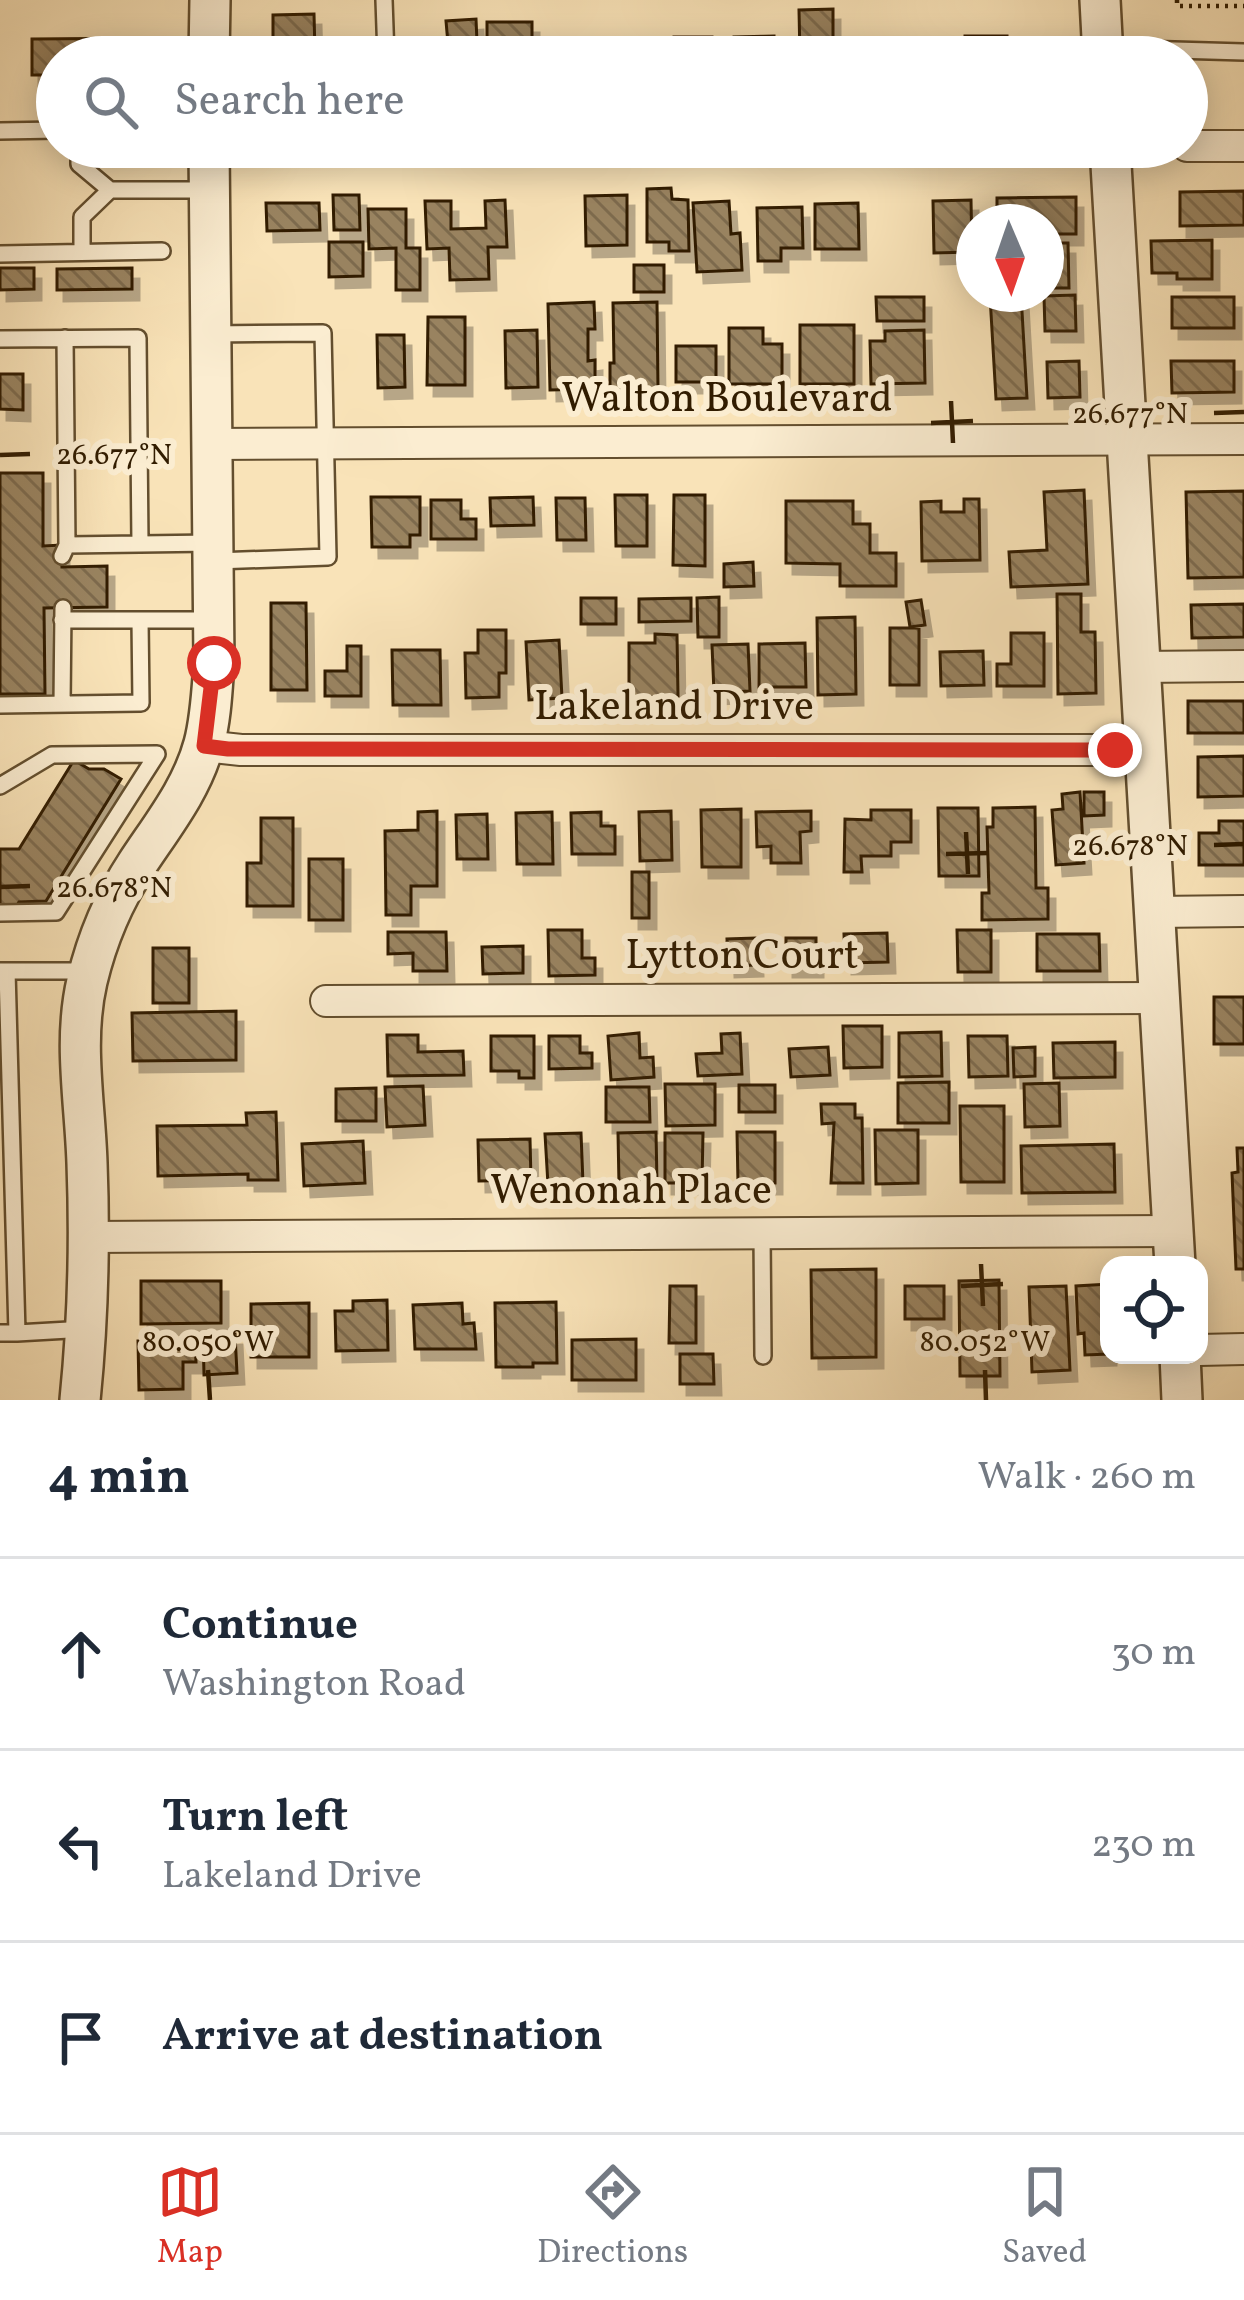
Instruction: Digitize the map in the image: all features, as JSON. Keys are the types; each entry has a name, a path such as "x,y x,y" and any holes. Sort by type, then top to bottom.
{"street":[{"path":"209,36 210,0"},
{"path":"1100,0 1101,36"},
{"path":"1208,146 1244,146"},
{"path":"80,1400 90,1237 80,1028 90,970 117,898 186,789 204,746 214,663 209,168"},
{"path":"1111,168 1174,1248"},
{"name":"Walton Boulevard","path":"211,444 1244,439"},
{"path":"1139,667 1244,666"},
{"name":"Lakeland Drive","path":"204,746 241,750 1144,750"},
{"path":"1154,912 1244,911"},
{"name":"Lytton Court","path":"326,1001 1159,998"},
{"name":"Wenonah Place","path":"90,1237 762,1233 1174,1248"},
{"path":"1208,1350 1244,1349"},
{"path":"1180,1364 1182,1400"}],"lane":[{"path":"384,0 385,36"},
{"path":"1208,52 1244,52"},
{"path":"0,130 36,130"},
{"path":"84,168 110,190"},
{"path":"82,253 82,217 110,190 188,168"},
{"path":"0,254 162,250"},
{"path":"65,338 65,550 140,544 328,557 323,333 210,334"},
{"path":"0,339 137,338 140,544"},
{"path":"62,704 63,614 214,620"},
{"path":"0,705 141,704 140,620"},
{"path":"0,786 52,755 157,754 56,912 0,913"},
{"path":"87,1329 9,1333 4,971 90,970"},
{"path":"762,1233 763,1356"}],"path":[{"path":"1178,0 1177,6 1244,6"}],"building":[{"path":"833,9 833,36 800,36 799,10"},
{"path":"314,14 315,36 273,36 273,15"},
{"path":"476,19 477,36 447,36 446,21"},
{"path":"487,22 532,22 532,36 487,36"},
{"path":"32,39 36,39 36,75 32,75"},
{"path":"671,188 672,199 688,200 689,251 669,251 669,242 647,242 647,189"},
{"path":"1244,191 1244,225 1180,226 1180,192"},
{"path":"333,195 359,195 360,230 334,230"},
{"path":"627,195 627,245 586,246 585,196"},
{"path":"1076,197 1076,234 1064,234 1064,204 997,204 997,198"},
{"path":"505,200 507,247 488,247 489,279 450,280 449,248 427,249 425,201 451,201 451,229 486,228 485,201"},
{"path":"971,200 971,204 956,204 956,252 934,253 933,201"},
{"path":"729,201 731,234 740,233 742,270 697,272 693,203"},
{"path":"266,203 319,203 320,230 267,231"},
{"path":"858,203 859,249 815,249 815,204"},
{"path":"802,207 803,248 781,248 781,261 758,261 757,208"},
{"path":"368,209 406,209 406,248 420,248 420,290 396,290 396,248 369,249"},
{"path":"1212,240 1212,279 1152,273 1151,241"},
{"path":"329,242 363,242 363,276 329,277"},
{"path":"1064,243 1068,243 1069,288 1064,288"},
{"path":"634,265 664,265 664,292 634,292"},
{"path":"0,268 34,268 34,289 0,290"},
{"path":"132,268 132,289 57,290 57,269"},
{"path":"1064,295 1075,295 1076,331 1045,331 1044,312 1064,312"},
{"path":"876,297 924,297 924,321 877,321"},
{"path":"1172,297 1234,297 1234,328 1172,328"},
{"path":"594,302 595,329 588,329 588,361 595,360 595,389 550,390 548,304"},
{"path":"657,302 658,389 610,390 613,303"},
{"path":"991,312 1022,312 1027,398 996,399"},
{"path":"428,317 465,317 465,385 427,385"},
{"path":"800,325 854,325 854,384 800,384"},
{"path":"729,328 763,328 763,344 782,344 782,384 729,384"},
{"path":"537,330 538,387 506,388 505,331"},
{"path":"924,330 925,383 871,384 870,341 885,341 885,331"},
{"path":"377,335 404,335 405,387 378,388"},
{"path":"676,346 716,346 716,382 676,382"},
{"path":"1079,361 1080,397 1048,398 1047,362"},
{"path":"1171,361 1234,361 1234,392 1172,393"},
{"path":"0,374 23,374 23,410 0,409"},
{"path":"0,473 43,473 43,546 62,545 62,567 107,566 107,607 44,608 45,694 0,694"},
{"path":"1084,490 1088,584 1011,587 1009,552 1047,550 1044,492"},
{"path":"1244,491 1244,577 1188,578 1186,492"},
{"path":"615,495 647,495 647,546 616,546"},
{"path":"674,495 705,495 705,566 673,565"},
{"path":"371,497 420,497 420,535 410,535 410,547 372,547"},
{"path":"533,497 534,525 491,526 490,498"},
{"path":"556,498 585,498 586,540 557,540"},
{"path":"964,499 979,499 980,560 922,561 921,502 941,501 941,512 964,512"},
{"path":"431,500 461,500 461,519 476,519 476,539 431,539"},
{"path":"786,501 853,501 853,524 870,524 870,553 896,553 896,586 840,586 840,564 786,563"},
{"path":"753,562 754,586 724,587 724,564"},
{"path":"1057,594 1081,594 1081,632 1095,632 1096,693 1058,694"},
{"path":"719,597 719,637 698,637 697,598"},
{"path":"581,598 616,598 616,624 581,624"},
{"path":"691,598 691,621 639,622 639,599"},
{"path":"921,600 925,625 910,627 906,602"},
{"path":"271,603 306,603 307,690 271,690"},
{"path":"1244,604 1244,637 1192,638 1191,605"},
{"path":"855,617 856,694 818,695 817,618"},
{"path":"890,628 919,628 919,685 890,685"},
{"path":"478,630 506,630 506,673 499,673 499,697 466,698 465,653 478,653"},
{"path":"1011,633 1044,633 1044,686 997,686 997,664 1011,664"},
{"path":"655,634 677,635 678,696 629,697 629,643 655,643"},
{"path":"559,640 562,698 529,700 526,642"},
{"path":"805,643 806,687 759,687 759,644"},
{"path":"748,644 750,691 714,693 712,645"},
{"path":"347,646 361,646 361,696 325,696 325,671 347,671"},
{"path":"392,650 440,650 441,705 393,705"},
{"path":"983,651 984,685 941,686 940,652"},
{"path":"1188,701 1244,701 1244,733 1188,733"},
{"path":"1244,756 1244,796 1198,797 1198,757"},
{"path":"74,760 121,779 46,901 19,902 15,909 0,909 0,849 19,849"},
{"path":"1080,792 1084,863 1056,865 1052,810 1063,809 1062,794"},
{"path":"1084,792 1104,792 1104,815 1084,816"},
{"path":"1035,807 1036,888 1048,888 1048,919 982,920 982,893 989,893 987,827 993,827 993,808"},
{"path":"938,808 978,808 979,876 939,876"},
{"path":"741,809 741,867 702,867 701,810"},
{"path":"871,810 911,810 911,842 891,842 891,856 861,856 862,872 844,872 845,819 871,820"},
{"path":"437,811 437,886 411,886 411,915 386,915 385,831 418,830 418,812"},
{"path":"671,811 672,860 640,861 639,812"},
{"path":"811,811 811,831 800,832 801,863 771,863 771,846 757,847 756,812"},
{"path":"552,812 553,864 517,864 516,813"},
{"path":"601,812 601,826 615,826 615,854 572,854 571,813"},
{"path":"487,814 488,859 457,859 456,815"},
{"path":"261,818 293,818 293,906 247,906 247,863 261,863"},
{"path":"1219,821 1244,821 1244,865 1199,865 1199,833 1219,833"},
{"path":"309,859 343,859 343,920 309,920"},
{"path":"632,872 649,872 649,918 632,918"},
{"path":"548,930 582,930 582,958 595,958 595,975 549,976"},
{"path":"957,930 991,930 991,972 958,972"},
{"path":"388,932 446,932 447,971 413,971 413,953 388,954"},
{"path":"887,933 888,962 845,963 844,934"},
{"path":"1037,934 1099,934 1100,971 1037,971"},
{"path":"755,938 756,965 728,966 727,939"},
{"path":"786,938 816,938 816,966 786,966"},
{"path":"523,946 523,973 483,974 482,947"},
{"path":"153,948 189,948 189,1003 153,1003"},
{"path":"1214,997 1244,997 1244,1044 1214,1044"},
{"path":"236,1011 236,1060 133,1061 132,1013"},
{"path":"843,1026 882,1026 882,1067 844,1068"},
{"path":"941,1032 942,1076 899,1077 899,1033"},
{"path":"639,1033 640,1058 653,1057 654,1077 611,1080 608,1036"},
{"path":"740,1033 742,1074 698,1076 696,1054 722,1053 721,1034"},
{"path":"387,1035 418,1035 418,1052 463,1051 464,1075 388,1076"},
{"path":"491,1036 534,1036 534,1078 519,1078 519,1071 491,1071"},
{"path":"549,1036 580,1036 580,1053 592,1053 592,1068 549,1069"},
{"path":"968,1036 1007,1036 1008,1076 969,1077"},
{"path":"1115,1042 1115,1077 1054,1078 1053,1043"},
{"path":"828,1047 830,1075 791,1077 789,1049"},
{"path":"1035,1047 1035,1076 1014,1077 1013,1048"},
{"path":"949,1082 949,1123 898,1123 898,1083"},
{"path":"1059,1083 1060,1126 1025,1127 1024,1084"},
{"path":"665,1084 715,1084 715,1125 666,1126"},
{"path":"739,1085 775,1085 775,1112 739,1112"},
{"path":"423,1086 425,1125 387,1127 385,1087"},
{"path":"606,1087 649,1087 650,1122 606,1122"},
{"path":"376,1088 376,1121 336,1121 336,1089"},
{"path":"821,1104 855,1104 855,1118 862,1118 863,1183 831,1183 834,1123 822,1124"},
{"path":"960,1106 1004,1106 1004,1182 961,1182"},
{"path":"276,1112 278,1180 248,1180 248,1174 158,1176 157,1126 247,1125 246,1113"},
{"path":"875,1130 918,1130 918,1183 876,1184"},
{"path":"656,1132 657,1183 619,1184 618,1133"},
{"path":"737,1132 775,1132 775,1183 738,1183"},
{"path":"581,1133 583,1183 548,1185 545,1134"},
{"path":"665,1133 703,1133 702,1183 665,1183"},
{"path":"530,1139 531,1180 479,1181 478,1140"},
{"path":"363,1141 365,1183 304,1186 302,1144"},
{"path":"1114,1144 1115,1192 1022,1193 1021,1146"},
{"path":"1237,1148 1244,1148 1244,1269 1236,1269 1232,1173 1238,1172"},
{"path":"876,1269 876,1357 812,1358 811,1270"},
{"path":"999,1280 1000,1376 960,1376 959,1281"},
{"path":"141,1281 221,1281 221,1323 141,1324"},
{"path":"1100,1285 1100,1354 1085,1355 1084,1333 1078,1334 1076,1286"},
{"path":"670,1286 696,1286 696,1343 669,1343"},
{"path":"905,1286 944,1286 944,1319 905,1319"},
{"path":"1066,1286 1070,1370 1032,1372 1029,1287"},
{"path":"387,1300 388,1350 336,1351 335,1311 353,1311 353,1301"},
{"path":"556,1302 557,1363 496,1367 495,1303"},
{"path":"309,1303 309,1357 251,1357 251,1304"},
{"path":"462,1303 463,1324 474,1323 476,1349 415,1349 413,1305"},
{"path":"235,1334 237,1373 204,1375 203,1335"},
{"path":"636,1339 636,1380 572,1380 572,1340"},
{"path":"195,1340 196,1362 183,1362 183,1389 139,1390 138,1341"},
{"path":"680,1354 713,1354 714,1384 680,1384"}],"route":[{"path":"214,663 204,746 228,749 1115,750"}]}
